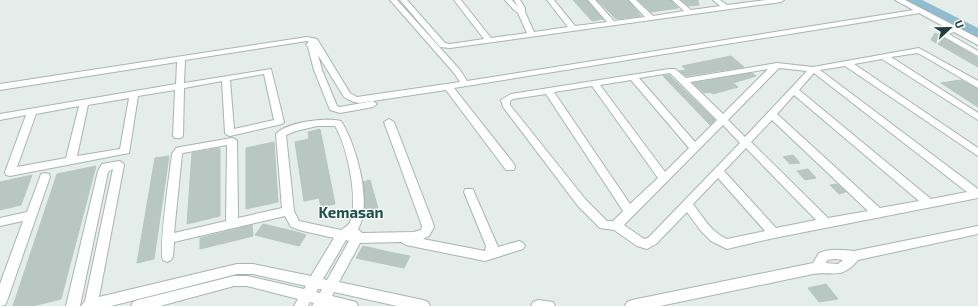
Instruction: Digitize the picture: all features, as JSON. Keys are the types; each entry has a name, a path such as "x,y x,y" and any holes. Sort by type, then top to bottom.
{"street":[{"path":"393,0 457,72 465,84"},
{"path":"403,0 446,46 726,8 756,2 781,0"},
{"path":"450,0 460,13 468,16"},
{"path":"457,0 489,41"},
{"path":"508,0 521,12"},
{"path":"517,0 522,8 521,12 532,35"},
{"path":"550,0 573,29"},
{"path":"591,0 612,23"},
{"path":"632,0 651,18"},
{"path":"675,0 690,13"},
{"path":"716,0 726,8"},
{"path":"899,0 952,31 978,42"},
{"path":"0,87 308,43 312,46 318,70 331,105 336,110 340,110 465,84 920,12"},
{"path":"952,31 943,34 978,54"},
{"path":"0,91 307,39 314,41 344,91 347,95 354,99 370,99 452,87"},
{"path":"684,81 778,66 812,69 919,50 978,85"},
{"path":"883,56 978,117"},
{"path":"178,136 181,60"},
{"path":"847,63 978,153"},
{"path":"616,226 628,212 664,179 778,66"},
{"path":"812,69 746,142 647,244 641,243 616,226 604,226 582,203 506,105 505,100 511,97 672,71 746,142 827,224"},
{"path":"812,69 978,194"},
{"path":"0,117 268,71 279,122 230,132 226,79"},
{"path":"633,77 695,148"},
{"path":"594,84 664,179"},
{"path":"452,87 510,167"},
{"path":"794,90 929,203"},
{"path":"549,91 628,212"},
{"path":"32,112 10,172 125,151 134,94"},
{"path":"71,160 84,103"},
{"path":"771,114 878,213"},
{"path":"389,122 428,227 425,233 414,237 392,237"},
{"path":"321,303 356,232 358,206 355,174 350,146 338,123 324,123 290,130 281,134 288,211 295,224 303,227 343,234 356,232 392,237 485,256 519,246"},
{"path":"167,257 177,154 180,150 232,141 232,223"},
{"path":"73,306 103,171 106,167 119,165 90,306 237,269 253,269 330,287 423,306"},
{"path":"718,171 774,233"},
{"path":"0,300 45,177"},
{"path":"469,192 492,246 491,254"},
{"path":"687,204 714,238 727,244 774,233 978,194"},
{"path":"168,239 288,211"},
{"path":"0,222 31,214"},
{"path":"632,306 817,268 838,270 846,266 854,256 978,230"},
{"path":"304,301 343,234"},
{"path":"138,306 234,281 247,281 304,301 351,306"},
{"path":"538,306 548,306"}],"building":[{"path":"573,0 587,0 603,19 592,21"},
{"path":"597,0 628,0 641,16 616,19"},
{"path":"638,0 671,0 678,8 651,12"},
{"path":"681,0 698,0 699,5 689,6"},
{"path":"935,33 978,58 978,67 931,40"},
{"path":"731,56 744,67 686,76 679,71 686,70 682,66"},
{"path":"752,73 756,76 733,83 738,87 713,94 710,92 704,93 693,83"},
{"path":"669,75 715,120 710,125 663,76"},
{"path":"961,80 978,89 978,107 941,83"},
{"path":"320,129 335,204 321,207 319,198 304,201 295,142 309,139 308,132"},
{"path":"274,142 278,202 246,209 246,148"},
{"path":"220,148 220,216 187,224 192,153"},
{"path":"793,155 800,163 790,164 783,157"},
{"path":"169,156 154,259 137,263 155,158"},
{"path":"96,166 61,299 33,306 13,306 57,174"},
{"path":"808,169 816,178 805,180 797,171"},
{"path":"32,175 21,205 0,210 0,182"},
{"path":"370,180 379,212 365,215 363,182"},
{"path":"837,184 846,192 839,194 830,185"},
{"path":"263,224 306,235 299,246 255,235"},
{"path":"252,225 253,236 200,249 200,238"},
{"path":"363,246 410,256 404,268 356,258"},
{"path":"826,284 838,299 819,302 808,288"}],"waterway":[{"path":"912,0 978,34"}],"district":[{"name":"Kemasan","path":"351,212"}]}
